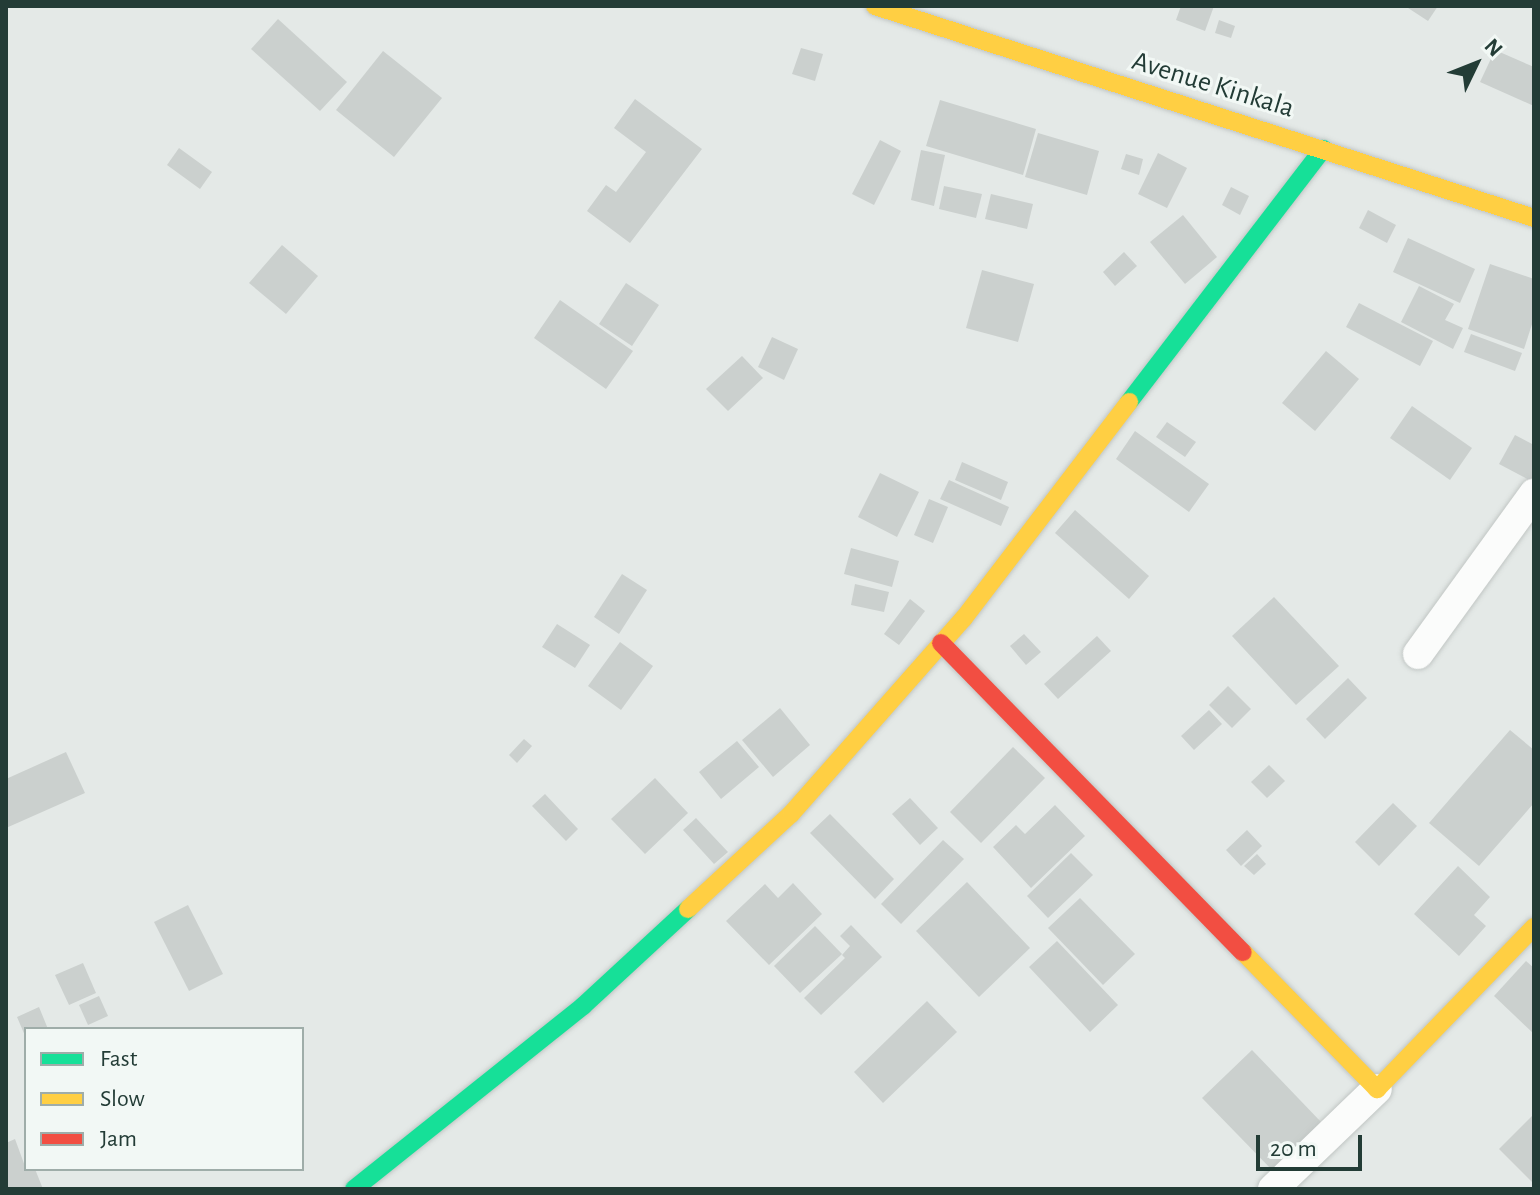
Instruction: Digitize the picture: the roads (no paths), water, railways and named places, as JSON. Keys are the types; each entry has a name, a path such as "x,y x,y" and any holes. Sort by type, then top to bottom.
{"street":[{"name":"Avenue Kinkala","path":"875,6 1534,218"},
{"path":"354,1189 583,1006 791,814 941,643 1323,149"},
{"path":"1418,654 1534,494"},
{"path":"941,643 1377,1089"},
{"path":"1273,1189 1377,1089 1534,927"}]}
